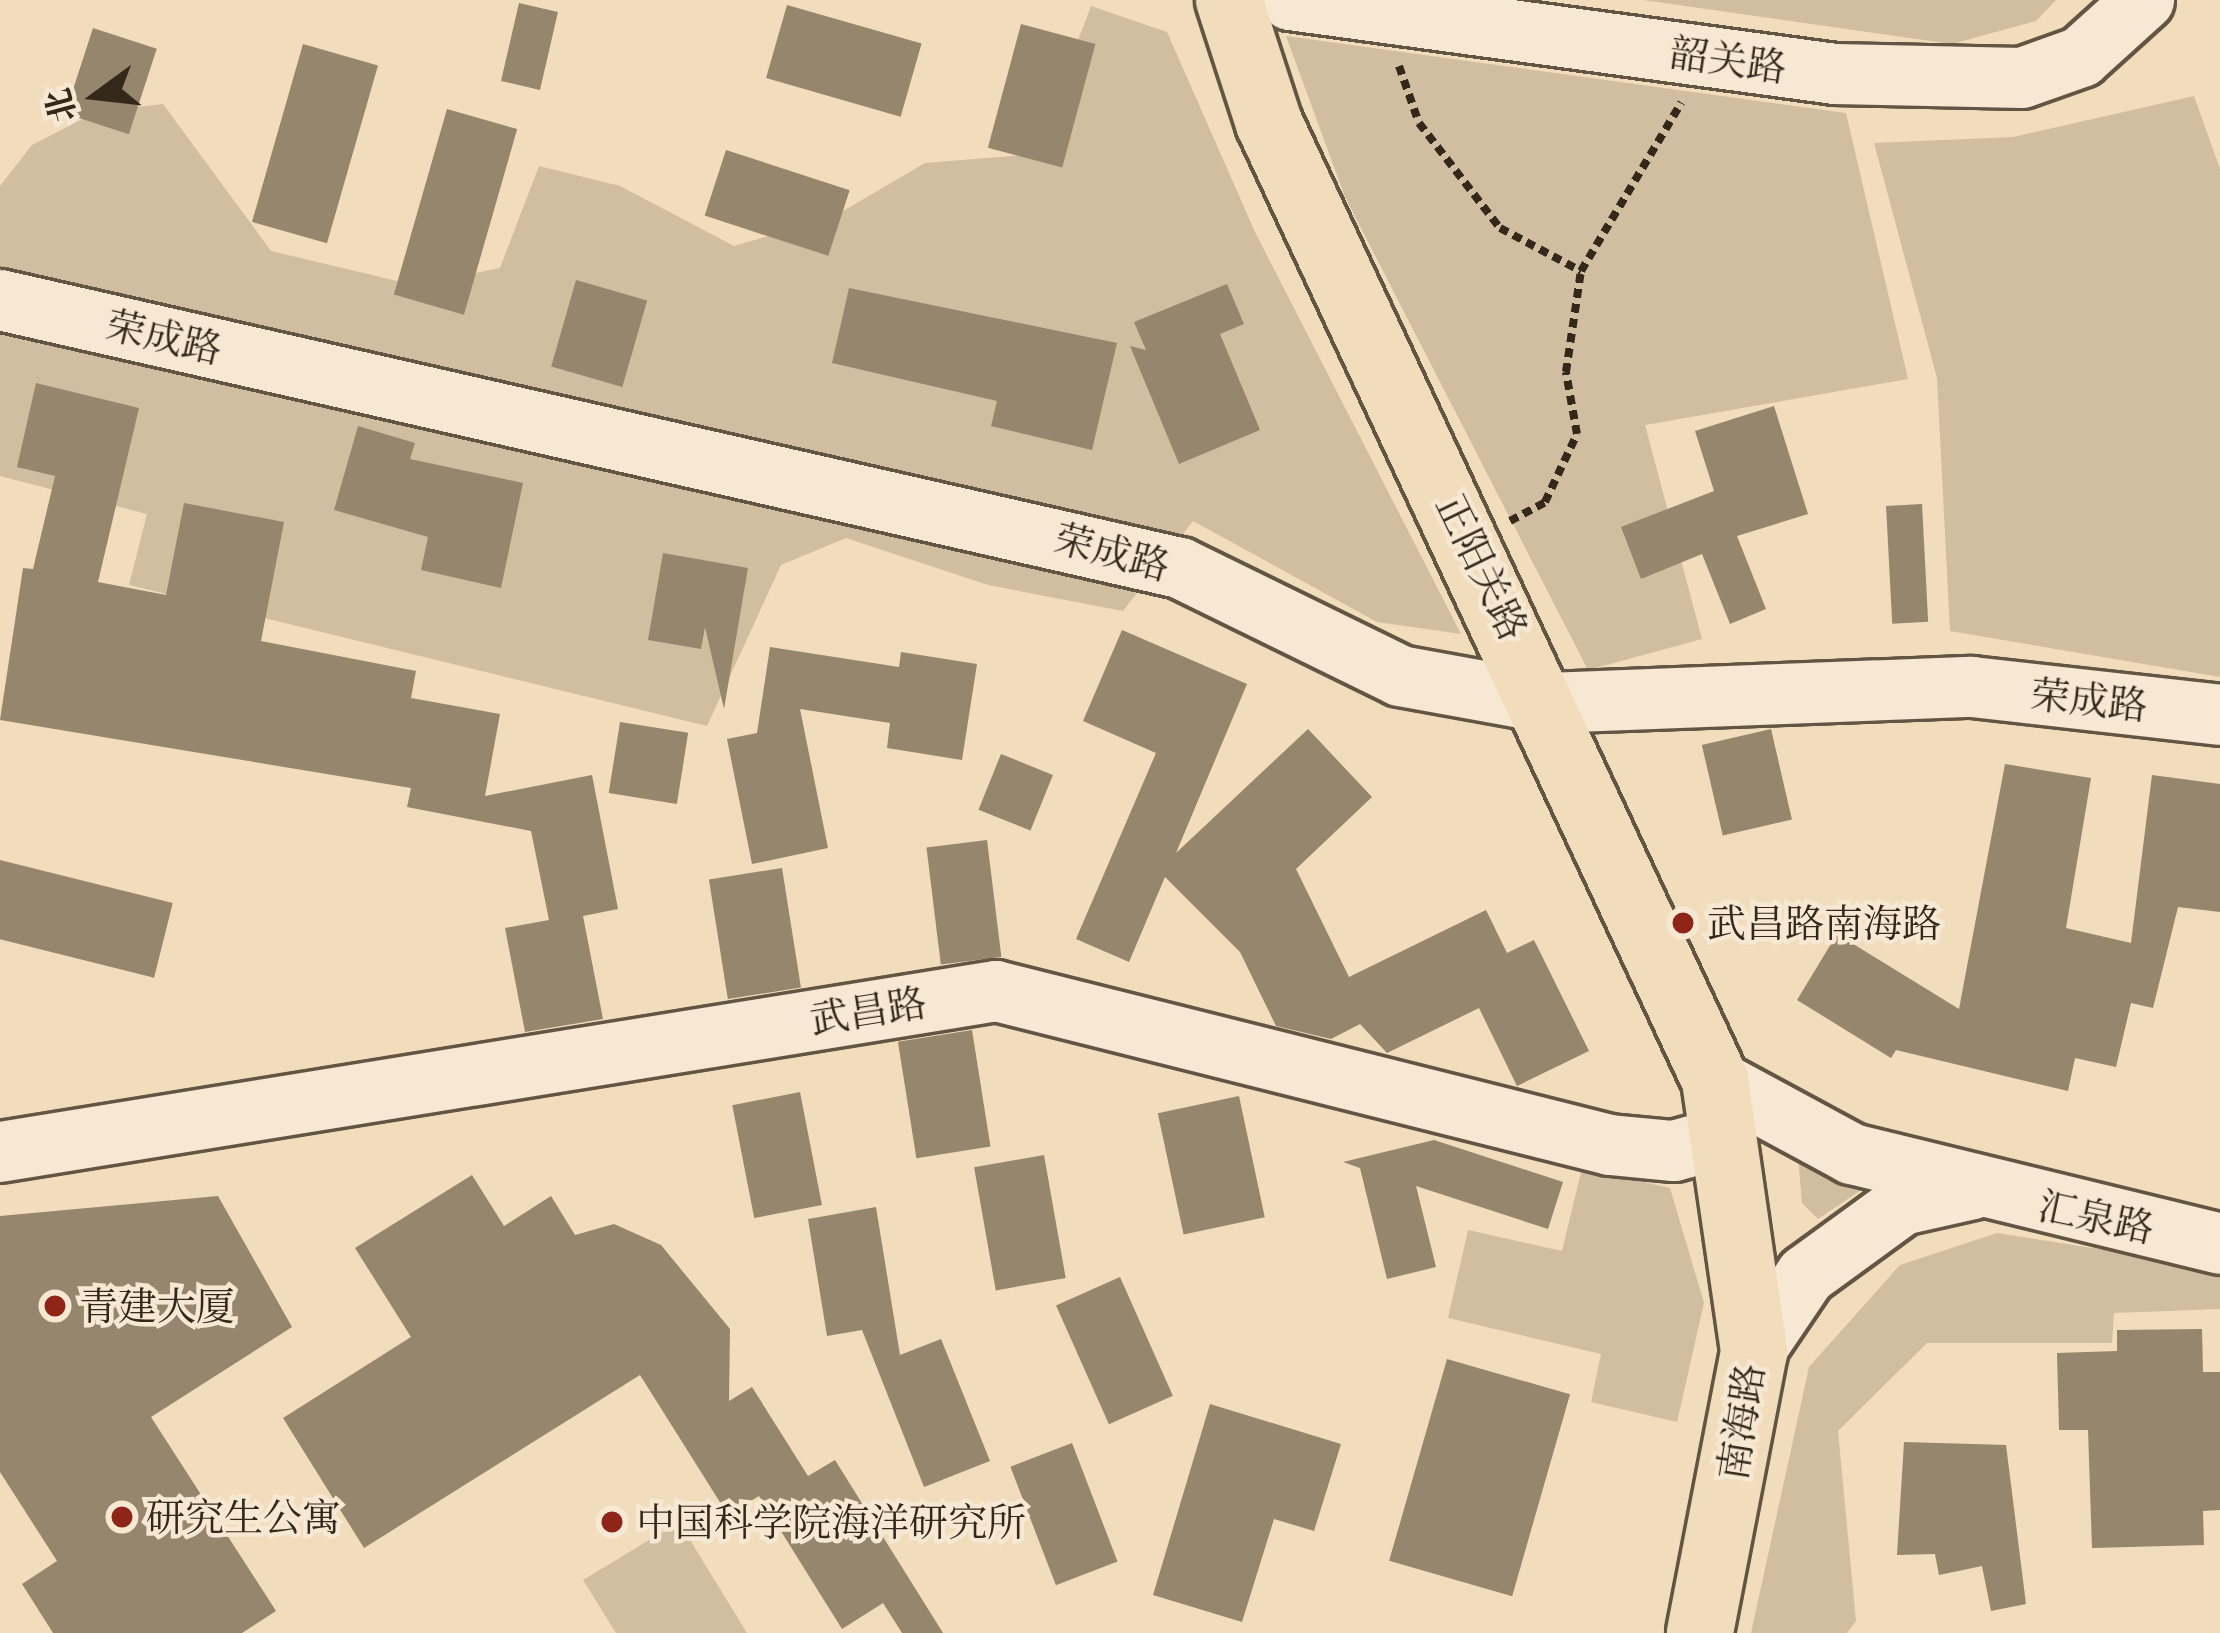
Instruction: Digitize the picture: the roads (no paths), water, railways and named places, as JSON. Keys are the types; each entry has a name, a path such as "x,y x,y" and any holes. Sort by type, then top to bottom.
{"main road":[{"name":"正阳关路","path":"1229,0 1268,123 1548,704 1720,1109"},
{"name":"南海路","path":"1700,1633 1754,1352 1720,1109"}],"street":[{"name":"韶关路","path":"1290,0 1835,74 2022,78 2080,57 2144,0"},
{"name":"荣成路","path":"0,300 1180,568 1400,676 1548,704 1972,687 2220,715"},
{"name":"武昌路","path":"0,1152 996,991 1610,1144 1674,1151 1720,1109"},
{"name":"汇泉路","path":"1720,1109 1973,1190 2220,1244"},
{"path":"1754,1352 1805,1275 1902,1205 1973,1190"}],"place":[{"name":"武昌路南海路","path":"1683,923"},
{"name":"青建大厦","path":"55,1306"},
{"name":"研究生公寓","path":"122,1517"},
{"name":"中国科学院海洋研究所","path":"612,1522"}]}
